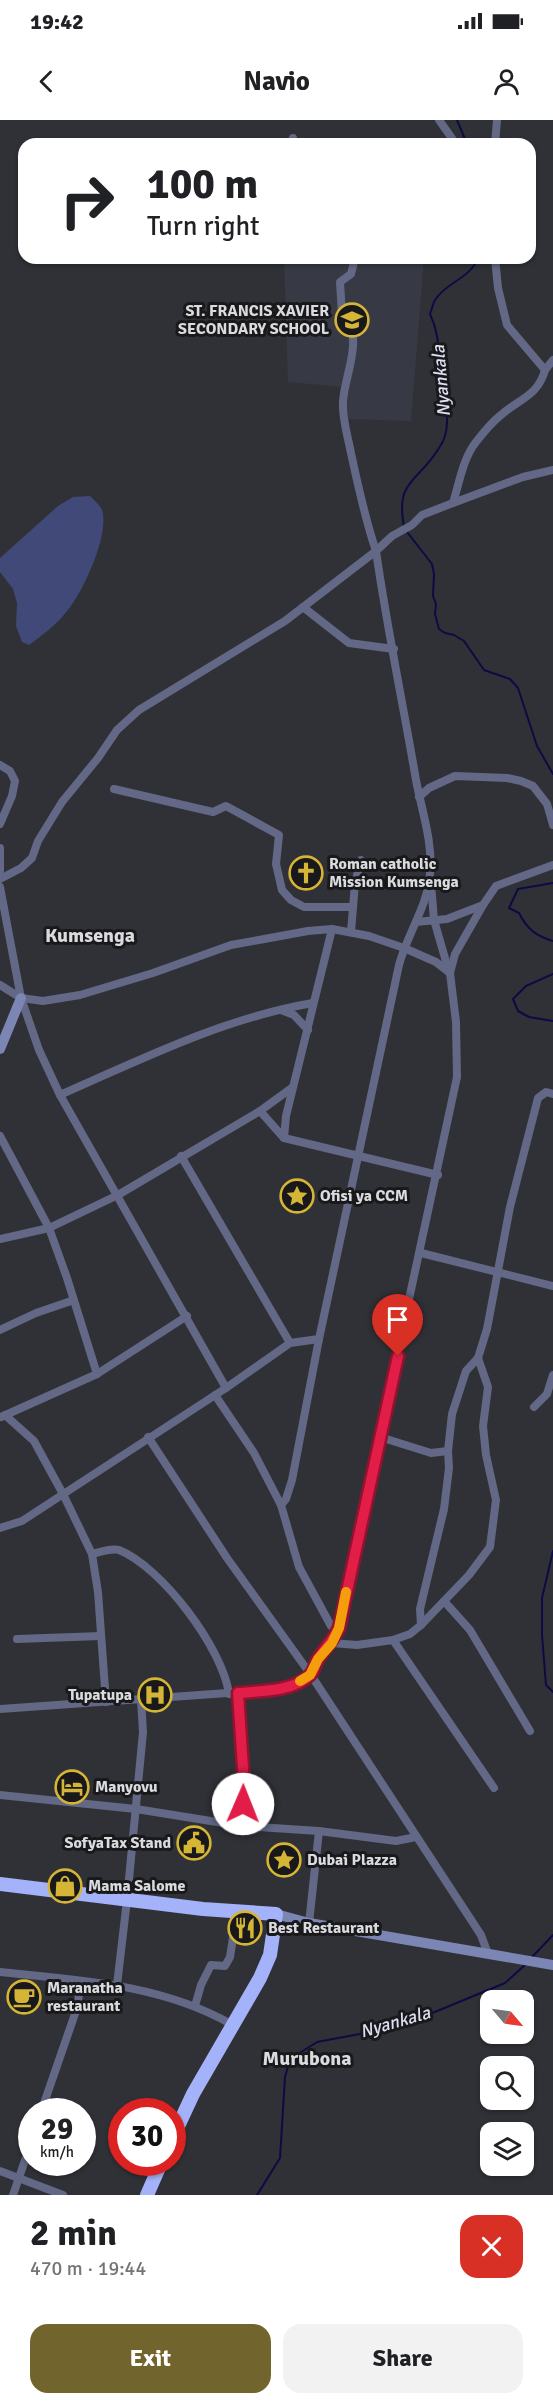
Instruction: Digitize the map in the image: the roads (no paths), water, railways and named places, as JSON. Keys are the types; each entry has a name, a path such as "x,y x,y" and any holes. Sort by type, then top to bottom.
{"highway":[{"path":"0,1884 237,1912 276,1914 270,1955 260,1978 231,2024 186,2109"},
{"path":"147,2195 155,2176"}],"main road":[{"path":"0,1049 21,998"},
{"path":"276,1914 309,1923 551,1965"}],"street":[{"path":"438,120 452,138"},
{"path":"496,138 497,120"},
{"path":"0,1709 271,1690 295,1684 310,1675 318,1659 332,1643 339,1628 458,1077 456,1022 450,974 434,920 430,877 431,849 419,797 376,551 366,524 342,403 352,362 352,329 348,319 342,314 340,282 351,274 354,264"},
{"path":"496,264 498,288 507,324 545,370"},
{"path":"453,503 470,453 476,443 498,416 535,391 542,381 545,370 553,360"},
{"path":"0,879 21,868 32,858 38,841 62,802 98,758 117,730 139,710 303,608 392,536 412,525 422,515 523,477 553,470"},
{"path":"303,608 349,643 394,649"},
{"path":"0,765 10,771 15,781 12,796 0,824"},
{"path":"419,797 429,788 455,776 514,779 533,786 547,804 553,825"},
{"path":"114,789 213,812 226,806 279,835 276,864 282,890 291,900 304,906 353,907"},
{"path":"0,848 0,871"},
{"path":"351,932 355,883 361,860"},
{"path":"450,974 455,954 496,886 553,865"},
{"path":"281,1505 286,1499 292,1480 319,1339 404,948 416,922 430,877"},
{"path":"0,886 21,998 39,1050 60,1095 226,1388"},
{"path":"416,922 447,919 483,905"},
{"path":"0,985 21,998 43,1001 80,995 153,973 231,945 332,929 351,932 404,948 436,962 450,974"},
{"path":"284,1138 292,1087 332,929"},
{"path":"60,1095 195,1036 279,1009 313,1004"},
{"path":"279,1009 294,1015 308,1030"},
{"path":"0,1239 49,1228 118,1195 260,1111 292,1087"},
{"path":"421,1625 420,1608 444,1509 449,1468 447,1451 452,1414 460,1385 466,1371 478,1358 487,1329 510,1206 538,1098 546,1092 553,1094"},
{"path":"260,1111 284,1138 438,1175"},
{"path":"0,1136 49,1228 97,1374"},
{"path":"181,1156 290,1344"},
{"path":"421,1253 553,1286"},
{"path":"0,1330 36,1313 74,1300"},
{"path":"106,1702 98,1592 92,1554 63,1494 33,1441 2,1416 97,1374 187,1316"},
{"path":"0,1528 22,1521 290,1344 319,1339"},
{"path":"332,1643 357,1645 393,1640 410,1634 469,1575 490,1546 496,1500 486,1455 483,1426 488,1387 478,1358"},
{"path":"534,1407 547,1394 553,1375"},
{"path":"215,1395 254,1453 281,1505 299,1567 331,1626 339,1628"},
{"path":"148,1437 227,1558 310,1675 481,1935 488,1954"},
{"path":"380,1437 431,1453 447,1451"},
{"path":"92,1554 117,1549 144,1564 190,1612 227,1679 229,1694"},
{"path":"444,1602 470,1630 530,1731"},
{"path":"17,1639 102,1636"},
{"path":"393,1640 494,1788"},
{"path":"238,1693 244,1783 242,1826"},
{"path":"117,1985 128,1900 136,1809 142,1731 141,1700"},
{"path":"0,1795 136,1809 242,1826 319,1831 396,1841 416,1837"},
{"path":"309,1923 319,1831"},
{"path":"195,2006 201,1985 211,1965 225,1966 230,1957 237,1912"},
{"path":"0,1971 117,1985 195,2006 231,2024"},
{"path":"46,2098 77,2008 81,1981"},
{"path":"0,2172 63,2195"},
{"path":"12,2195 18,2178"}],"waterway":[{"name":"Nyankala","path":"457,120 464,138"},
{"name":"Nyankala","path":"404,527 402,511 406,490 439,448 446,429 446,405 436,329 430,314 434,301 440,294 464,276 475,264"},
{"name":"Nyankala","path":"407,532 432,564 433,596 439,629 464,641 484,670 510,679 518,688 537,746 553,774"},
{"name":"Nyankala","path":"553,883 518,889 509,908 519,913 533,931 553,941"},
{"name":"Nyankala","path":"553,974 526,986 513,999 518,1011 529,1017 553,1021"},
{"name":"Nyankala","path":"553,1551 542,1598 546,1685 553,1692"},
{"name":"Nyankala","path":"532,1957 553,1935"},
{"name":"Nyankala","path":"257,2195 280,2158 285,2077 290,2059 317,2042 365,2033 430,2014 505,1983 526,1964"}],"place":[{"name":"ST. FRANCIS XAVIER SECONDARY SCHOOL","path":"352,320"},
{"name":"Roman catholic Mission Kumsenga","path":"306,873"},
{"name":"Ofisi ya CCM","path":"297,1196"},
{"name":"Tupatupa","path":"155,1695"},
{"name":"Manyovu","path":"72,1787"},
{"name":"SofyaTax Stand","path":"194,1843"},
{"name":"Dubai Plazza","path":"284,1860"},
{"name":"Mama Salome","path":"65,1886"},
{"name":"Best Restaurant","path":"245,1928"},
{"name":"Maranatha restaurant","path":"24,1997"}],"district":[{"name":"Kumsenga","path":"90,935"},
{"name":"Murubona","path":"307,2058"}]}
